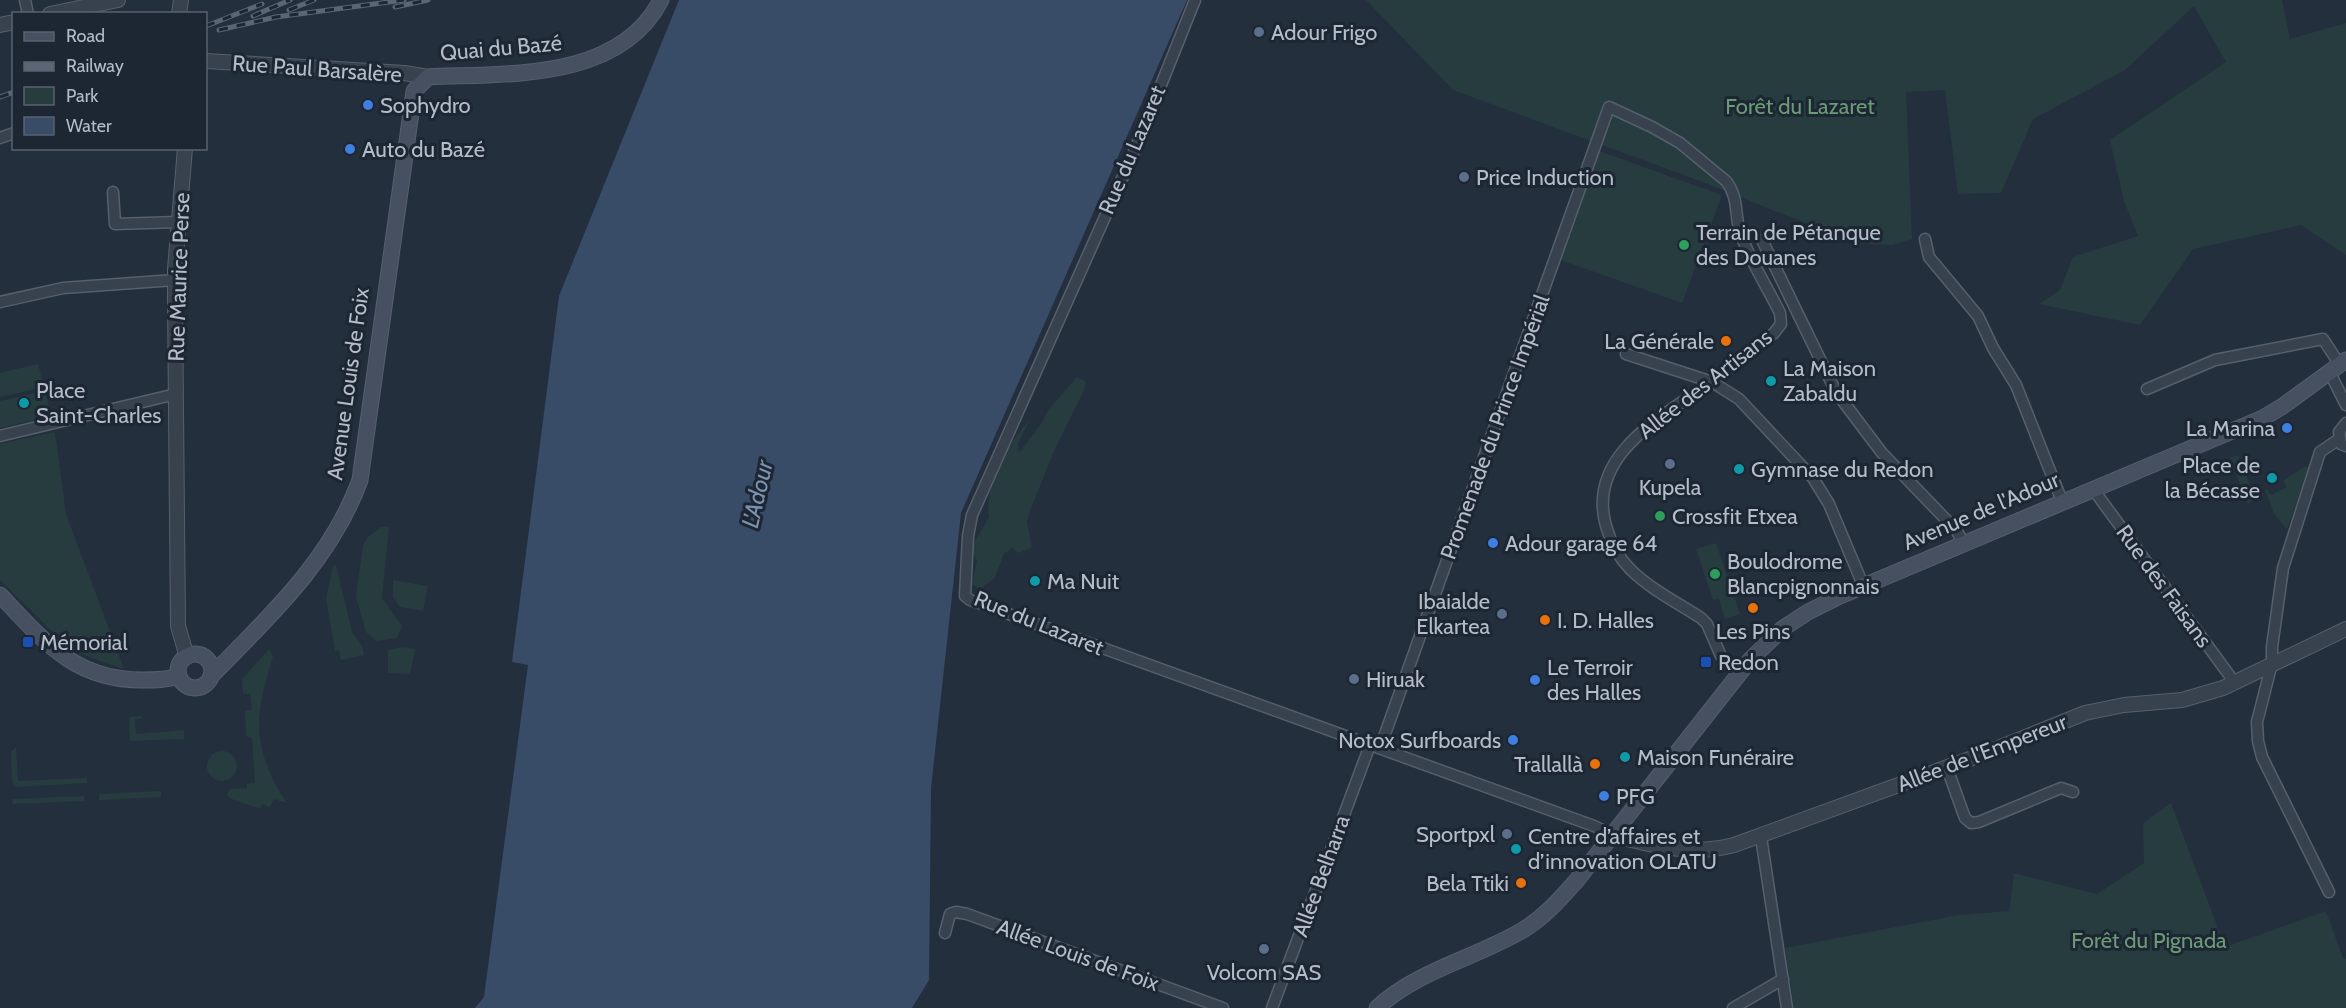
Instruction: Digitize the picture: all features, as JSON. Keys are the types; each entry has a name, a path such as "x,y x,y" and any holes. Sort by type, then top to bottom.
{"main road":[{"name":"Quai du Bazé","path":"428,77 545,70 585,60 621,46 646,23 661,0"},
{"name":"Avenue Louis de Foix","path":"211,670 226,661 274,613 332,541 360,480 413,98 418,87 428,77"},
{"name":"Avenue de l'Adour","path":"1377,1008 1400,989 1416,980 1505,939 1534,922 1558,901 1613,835 1740,673 1770,640 1788,625 1808,612 1863,585 2263,418 2339,366"},
{"path":"0,595 48,645 88,671 107,678 126,680 167,680 179,676"},
{"path":"197,654 202,656 211,670 205,685 195,688 185,685 179,676 179,665 187,657 197,654"}],"street":[{"path":"60,12 118,0"},
{"name":"Rue du Lazaret","path":"1196,0 1137,145 972,515 968,536 965,596 970,600 1099,648 1375,746 1613,835"},
{"name":"Rue Paul Barsalère","path":"207,62 404,73 428,77"},
{"name":"Promenade du Prince Impérial","path":"1375,746 1609,107"},
{"name":"Allée des Artisans","path":"1609,107 1653,127 1680,143 1731,187 1737,204 1739,228 1780,313 1781,324 1774,333 1712,382 1644,430 1626,447 1611,466 1605,488 1604,516 1615,551 1644,581 1701,618 1707,624 1721,656 1740,673"},
{"name":"Rue Maurice Perse","path":"186,150 175,280 178,626 187,657"},
{"path":"113,192 114,224 179,222"},
{"path":"1925,238 1929,257 1978,316 1993,348 2016,385 2062,501"},
{"path":"1762,240 1836,392 1882,453 1956,530 1964,543"},
{"path":"0,303 63,288 175,280"},
{"path":"2147,389 2215,360 2323,339 2339,366 2346,405"},
{"path":"1626,354 1712,382 1739,399 1814,478 1830,504 1863,585"},
{"path":"0,436 176,394"},
{"path":"2329,892 2262,757 2257,722 2272,663 2272,647 2283,568 2320,452 2342,443 2338,432 2346,423"},
{"name":"Rue des Faisans","path":"2093,489 2235,683"},
{"name":"Allée de l'Empereur","path":"1613,835 1666,848 1717,850 1761,837 1947,768 2085,713 2124,705 2182,700 2235,683 2346,628"},
{"name":"Allée Belharra","path":"1272,1008 1375,746"},
{"path":"1947,768 1965,818 1971,823 1979,822 2061,788 2073,792"},
{"path":"1761,837 1787,1008"},
{"name":"Allée Louis de Foix","path":"945,933 951,914 956,912 967,914 1223,1008"},
{"path":"1733,1008 1783,979"}],"green space":[{"name":"Forêt du Lazaret","path":"1366,0 2282,0 2290,39 2346,23 2346,255 2301,225 2193,249 2140,325 2039,304 2060,290 2073,257 2138,236 2124,201 2110,140 2226,62 2194,6 2125,70 2033,119 2001,193 1958,194 1945,90 1906,92 1912,239 1892,245 1855,243 1708,184 1453,90"},
{"path":"1599,151 1722,195 1682,303 1561,260"},
{"path":"38,364 44,387 0,397 0,373"},
{"path":"1077,377 1086,382 1084,390 1054,451 1027,522 1032,548 1018,553 1012,548 1004,554 994,579 980,589 972,584 977,560 972,552 975,541 989,517 990,493 1000,465 1022,428 1030,420 1018,443 1019,453 1041,424 1049,409"},
{"path":"45,391 51,416 0,428 0,401"},
{"path":"55,432 66,514 124,669 68,647 0,580 0,444"},
{"path":"2238,455 2255,497 2248,504 2230,458"},
{"path":"2304,467 2310,467 2287,529 2274,514 2265,490 2267,489 2271,495 2287,487 2283,481"},
{"path":"381,527 389,527 382,598 402,626 397,638 377,641 366,632 356,597 363,545 368,537"},
{"name":"Boulodrome Blancpignonnais","path":"1716,543 1740,614 1725,619 1719,599 1713,600 1696,549"},
{"path":"336,565 352,632 362,646 364,655 341,660 339,650 335,651 326,598 333,566"},
{"path":"393,580 428,586 423,611 400,607 393,597"},
{"path":"403,647 415,649 410,674 388,673 388,650"},
{"path":"269,649 273,656 261,704 260,735 269,771 287,803 274,799 270,807 262,804 260,809 229,798 227,794 230,789 247,788 247,784 255,783 252,738 246,736 245,711 252,710 250,694 243,694 242,679"},
{"path":"142,716 142,718 135,719 136,734 184,730 184,739 130,741 129,717"},
{"path":"16,747 18,781 87,778 87,783 17,787 12,782 11,752"},
{"path":"222,751 232,756 237,766 232,776 222,781 212,776 207,766 212,756"},
{"path":"161,791 161,797 99,800 99,794"},
{"path":"84,796 85,801 13,804 12,799"},
{"name":"Forêt du Pignada","path":"2171,803 2225,947 2326,911 2343,958 2346,959 2346,1008 1794,1008 1785,948 1959,915 2009,911 2014,873 2097,894 2144,863 2143,823"}],"water":[{"name":"L'Adour","path":"679,0 1187,0 961,513 931,788 929,980 912,1008 475,1008 484,997 528,665 512,662 559,296"}],"railway":[{"path":"253,16 290,0"},
{"path":"289,10 314,0"},
{"path":"219,30 276,17 404,0"},
{"path":"395,7 428,0"},
{"path":"207,26 262,4"},
{"path":"0,97 12,93"}],"place":[{"name":"Adour Frigo","path":"1259,32"},
{"name":"Sophydro","path":"368,105"},
{"name":"Auto du Bazé","path":"350,149"},
{"name":"Price Induction","path":"1464,177"},
{"name":"Terrain de Pétanque des Douanes","path":"1684,245"},
{"name":"La Générale","path":"1726,341"},
{"name":"La Maison Zabaldu","path":"1771,381"},
{"name":"Place Saint-Charles","path":"24,403"},
{"name":"La Marina","path":"2287,428"},
{"name":"Kupela","path":"1670,464"},
{"name":"Gymnase du Redon","path":"1739,469"},
{"name":"Place de la Bécasse","path":"2272,478"},
{"name":"Crossfit Etxea","path":"1660,516"},
{"name":"Adour garage 64","path":"1493,543"},
{"name":"Boulodrome Blancpignonnais","path":"1715,574"},
{"name":"Ma Nuit","path":"1035,581"},
{"name":"Les Pins","path":"1753,608"},
{"name":"Ibaialde Elkartea","path":"1502,614"},
{"name":"I. D. Halles","path":"1545,620"},
{"name":"Mémorial","path":"28,642"},
{"name":"Redon","path":"1706,662"},
{"name":"Hiruak","path":"1354,679"},
{"name":"Le Terroir des Halles","path":"1535,680"},
{"name":"Notox Surfboards","path":"1513,740"},
{"name":"Maison Funéraire","path":"1625,757"},
{"name":"Trallallà","path":"1595,764"},
{"name":"PFG","path":"1604,796"},
{"name":"Sportpxl","path":"1507,834"},
{"name":"Centre d’affaires et d’innovation OLATU","path":"1516,849"},
{"name":"Bela Ttiki","path":"1521,883"},
{"name":"Volcom SAS","path":"1264,949"}]}
